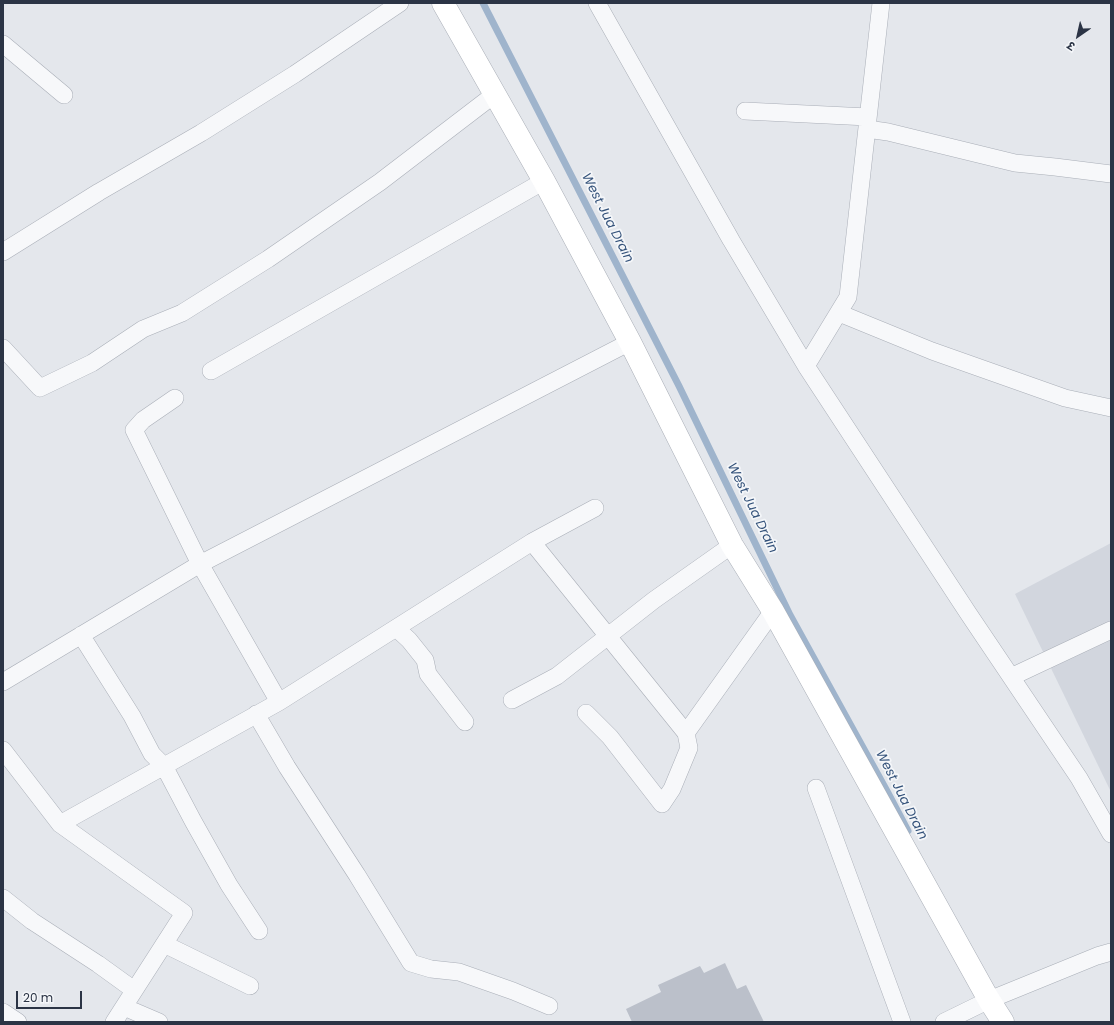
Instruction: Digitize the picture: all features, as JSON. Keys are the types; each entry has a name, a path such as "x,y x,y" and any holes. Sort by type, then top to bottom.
{"main road":[{"path":"443,3 544,181 630,342 732,544 773,611 989,1000 1003,1022"}],"street":[{"path":"3,252 99,192 201,132 295,74 400,3"},
{"path":"597,3 731,240 806,366 1079,778 1111,834"},
{"path":"806,366 848,297 881,3"},
{"path":"3,44 64,95"},
{"path":"3,348 40,388 92,363 144,329 182,313 268,259 380,182 495,94"},
{"path":"745,111 868,123 888,132 1015,163 1111,174"},
{"path":"211,371 544,181"},
{"path":"839,313 932,351 1065,398 1111,408"},
{"path":"3,682 200,564 630,342"},
{"path":"176,398 143,420 134,430 200,564 279,702"},
{"path":"60,824 279,702 532,542 595,508"},
{"path":"532,542 686,733 689,748 672,789 662,804 610,737 586,713"},
{"path":"512,700 557,676 654,600 732,544"},
{"path":"686,733 773,611"},
{"path":"396,628 425,660 428,674 466,722"},
{"path":"1011,677 1111,630"},
{"path":"81,635 132,716 152,754 164,766 229,885 259,931"},
{"path":"256,714 287,767 357,875 411,963 431,969 459,972 513,991 549,1006"},
{"path":"3,750 60,824 184,913 114,1022"},
{"path":"816,788 902,1022"},
{"path":"3,898 32,921 98,964 134,990"},
{"path":"164,944 250,986"},
{"path":"944,1022 989,1000 1097,956 1111,952"},
{"path":"124,1007 159,1022"},
{"path":"3,1012 18,1022"}],"shaded area":[{"path":"1111,543 1111,792 1015,594"}],"building":[{"path":"725,963 737,989 746,985 764,1022 632,1022 626,1009 661,992 658,985 700,966 704,973"}],"waterway":[{"name":"West Jua Drain","path":"483,3 679,386 790,615 908,831"}]}
